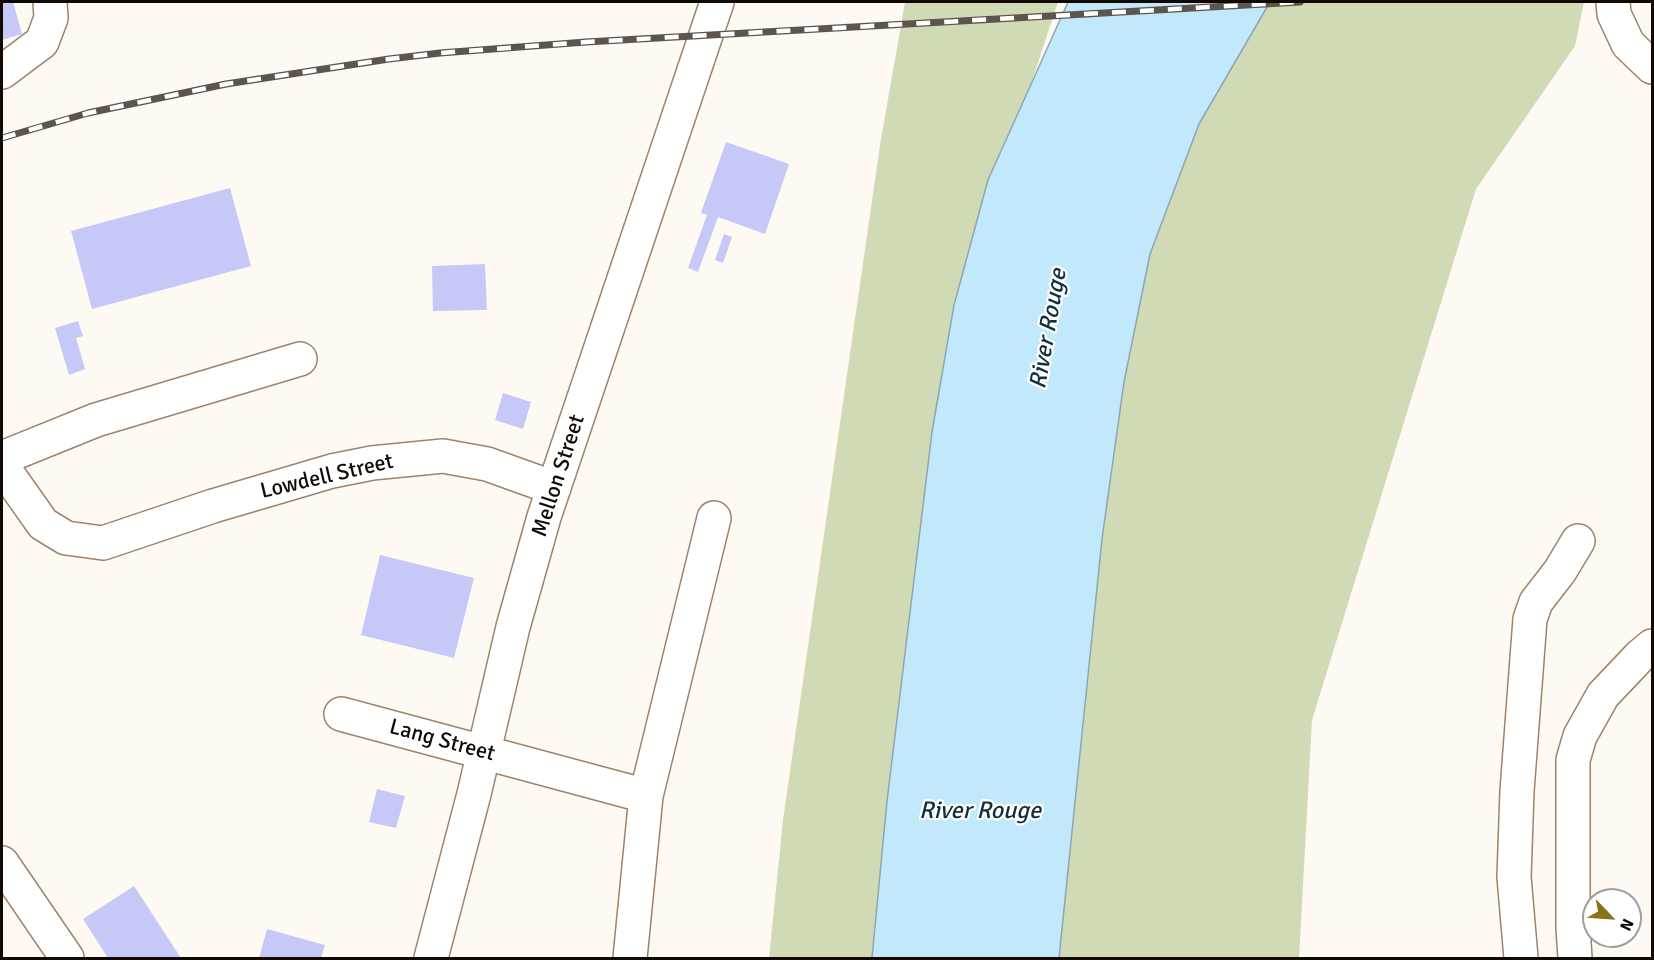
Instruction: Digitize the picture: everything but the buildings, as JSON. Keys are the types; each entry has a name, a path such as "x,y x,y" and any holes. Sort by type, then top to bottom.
{"street":[{"path":"2,72 42,42 51,18 50,2"},
{"name":"Mellon Street","path":"431,958 474,794 513,627 554,488 717,2"},
{"path":"1613,2 1614,14 1628,44 1653,68"},
{"path":"2,458 96,420 300,359"},
{"name":"Lowdell Street","path":"2,466 43,524 66,538 103,543 213,506 332,471 383,462 443,456 487,464 554,488"},
{"path":"630,958 646,796 714,518"},
{"path":"1521,958 1514,877 1517,790 1530,620 1536,602 1560,571 1578,541"},
{"path":"1575,958 1573,759 1580,736 1603,695 1640,656 1653,646"},
{"name":"Lang Street","path":"341,714 646,796"},
{"path":"2,863 67,958"}],"green space":[{"path":"905,2 1058,2 1031,84 988,180 954,305 932,432 887,801 872,958 769,958 783,820 880,145"},
{"path":"1270,2 1584,2 1575,46 1476,189 1312,720 1299,958 1059,958 1102,539 1124,382 1150,254 1199,124"}],"water":[{"name":"River Rouge","path":"1068,2 1270,2 1199,124 1150,254 1124,382 1102,539 1059,958 872,958 887,801 932,432 954,305 988,180"}],"railway":[{"path":"2,138 88,113 226,84 440,53 586,42 1300,2"}]}
